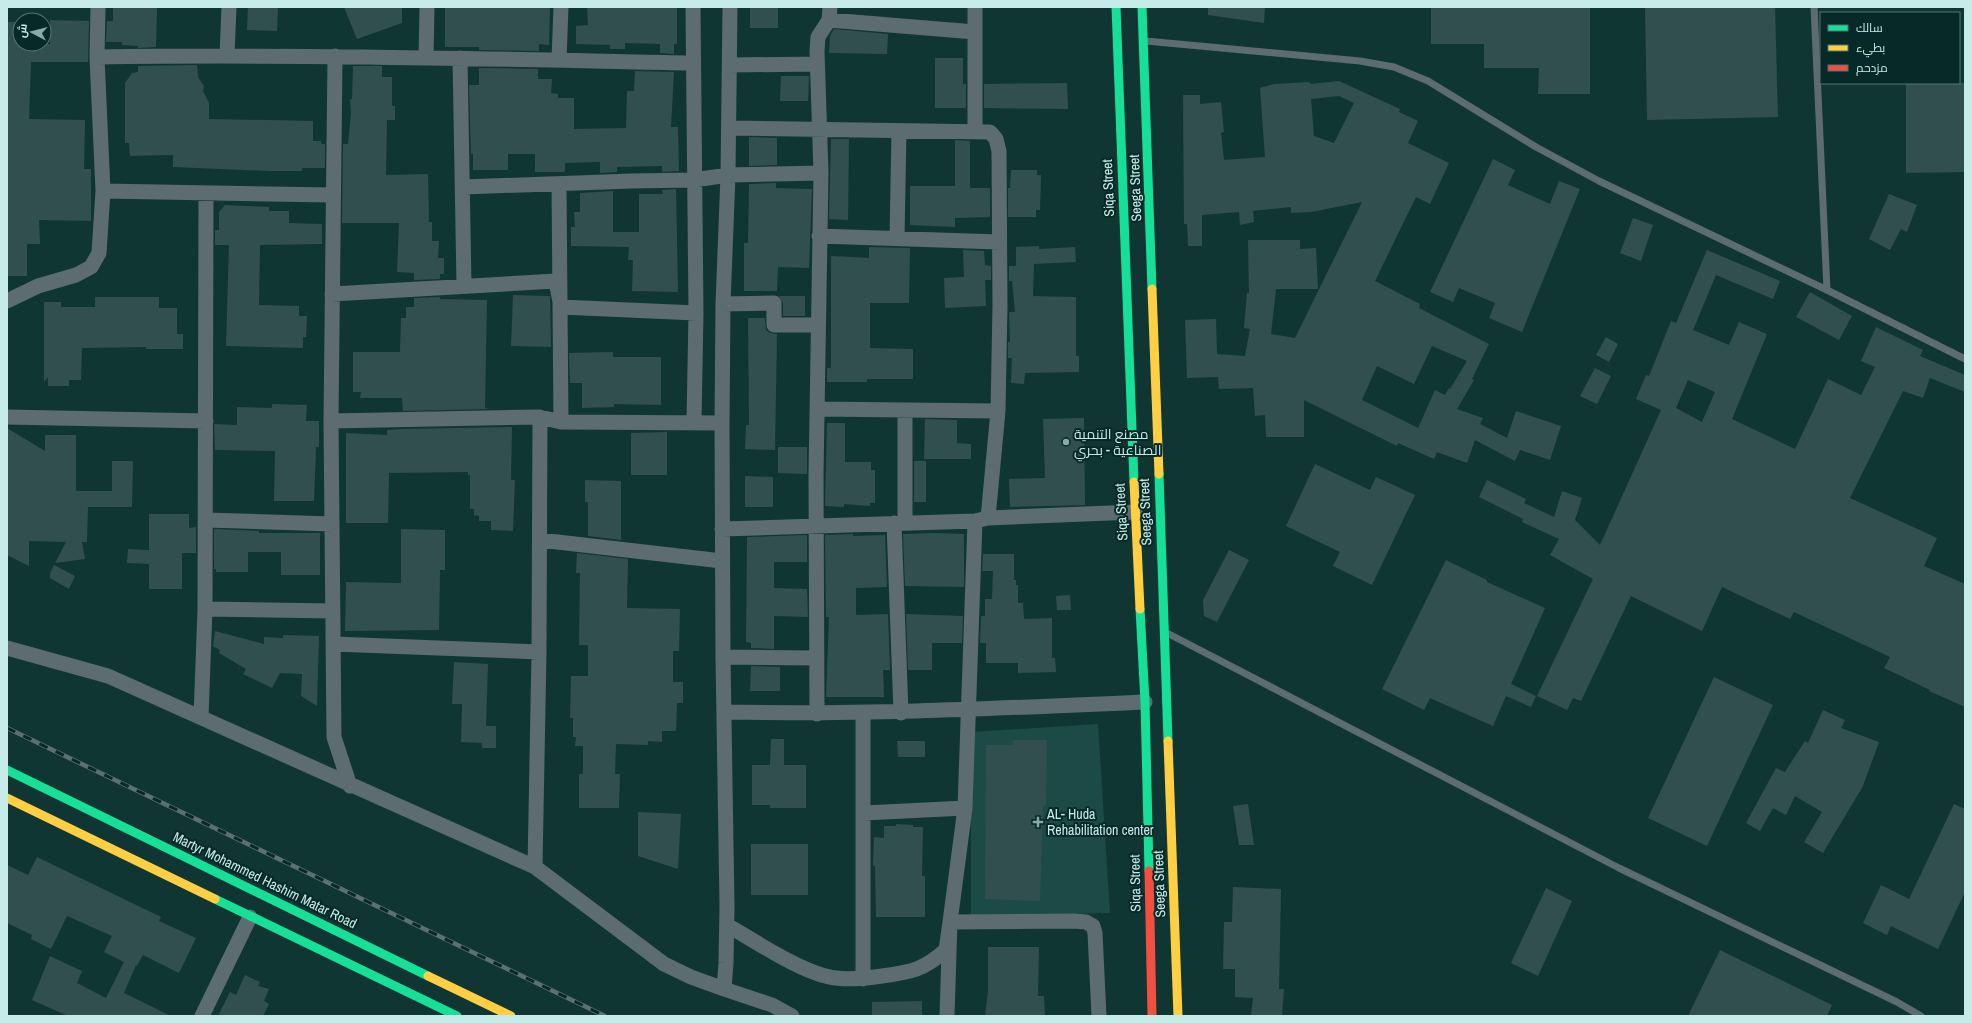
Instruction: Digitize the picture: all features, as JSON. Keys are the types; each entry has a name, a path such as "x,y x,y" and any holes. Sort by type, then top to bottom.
{"main road":[{"name":"Siqa Street","path":"1116,7 1135,512 1145,702 1152,1016"},
{"name":"Seega Street","path":"1142,7 1163,631 1178,1016"},
{"name":"Martyr Mohammed Hashim Matar Road","path":"7,770 511,1016"},
{"path":"7,798 457,1016"}],"street":[{"path":"7,301 38,286 76,275 91,267 99,253 103,191 97,57 98,7"},
{"path":"227,55 229,7"},
{"path":"426,58 427,7"},
{"path":"559,60 560,7"},
{"path":"692,7 696,313 694,422"},
{"path":"724,989 727,925 722,561 722,423 723,304 729,128 730,7"},
{"path":"975,7 975,132"},
{"path":"817,714 816,526 821,173 817,64 818,37 830,14 975,32"},
{"path":"97,57 227,55 335,56 692,63"},
{"path":"335,56 332,195 331,421 334,737 350,786"},
{"path":"460,58 464,285"},
{"path":"730,65 817,64"},
{"path":"727,925 767,949 815,973 836,978 863,979 909,973 930,964 946,950 965,808 982,520 998,411 1000,306 999,151 996,139 990,132 899,132 729,128"},
{"path":"897,238 899,132"},
{"path":"462,187 694,180 728,175 821,173"},
{"path":"559,184 561,307 560,422"},
{"path":"103,191 332,195"},
{"path":"200,717 205,609 206,193"},
{"path":"819,236 1000,242"},
{"path":"332,294 464,285 556,281 561,307"},
{"path":"723,304 774,303 774,325 818,325"},
{"path":"561,307 696,313"},
{"path":"817,409 998,411"},
{"path":"901,713 900,523 905,410"},
{"path":"7,417 206,421"},
{"path":"331,421 540,417 560,422 722,423"},
{"path":"535,867 539,652 540,417"},
{"path":"722,529 982,520 1135,512"},
{"path":"206,520 332,524"},
{"path":"540,540 722,561"},
{"path":"205,609 333,611"},
{"path":"334,644 539,652"},
{"path":"7,648 108,676 350,786 535,867 664,964 691,977 772,1005 792,1016"},
{"path":"723,657 817,658"},
{"path":"724,712 863,714 1145,702"},
{"path":"863,714 863,979"},
{"path":"864,813 965,808"},
{"path":"202,1016 250,917"},
{"path":"947,1016 950,922"},
{"path":"950,922 1086,922 1092,926 1095,932 1099,1016"}],"lane":[{"path":"1814,7 1827,290"},
{"path":"1144,40 1360,61 1394,67 1428,81 1536,147 1599,182 1827,290 1965,360"},
{"path":"1163,631 1612,865 1897,1002 1921,1016"}],"shaded area":[{"name":"AL- Huda Rehabilitation center","path":"1098,724 1110,913 971,916 971,732"}],"building":[{"path":"113,7 157,7 156,47 138,48 138,46 122,45 122,42 106,42 107,21 113,21"},
{"path":"248,7 278,7 277,31 247,30"},
{"path":"344,7 402,7 402,23 357,39"},
{"path":"445,7 550,7 549,45 539,44 539,51 479,50 479,47 445,47"},
{"path":"587,7 677,7 677,44 674,44 674,54 660,53 660,44 625,43 625,49 610,49 610,45 576,44 576,26 588,25"},
{"path":"750,7 778,7 778,28 750,28"},
{"path":"1208,7 1265,7 1264,23 1208,15"},
{"path":"1431,7 1590,7 1590,94 1538,94 1539,68 1484,68 1484,44 1431,44"},
{"path":"1645,7 1775,7 1778,117 1647,120"},
{"path":"52,20 89,21 88,62 31,62 29,119 85,120 84,169 91,169 91,221 39,220 40,244 27,244 27,276 7,276 7,22 12,22 12,52 52,52"},
{"path":"834,29 888,34 887,54 829,53 830,36"},
{"path":"935,58 963,58 963,84 966,84 966,108 935,108"},
{"path":"197,65 198,77 204,86 203,91 209,103 209,119 313,121 313,141 321,141 321,144 325,144 325,168 302,168 302,171 270,171 173,167 173,155 130,156 129,143 125,143 125,83 132,73 138,72 138,66"},
{"path":"353,66 382,66 382,77 392,77 392,106 395,106 395,120 387,120 386,175 428,174 429,222 432,222 432,241 439,241 438,258 444,258 444,274 440,274 440,279 414,280 414,273 397,272 399,223 342,223 343,144 348,144"},
{"path":"479,68 538,69 538,79 552,79 551,93 558,94 558,98 574,98 574,129 626,128 627,91 634,91 635,71 674,72 671,127 678,127 679,171 662,172 662,166 617,167 617,172 600,173 600,162 565,163 565,172 535,172 535,154 508,154 508,170 473,170 473,154 471,154 469,85 479,85"},
{"path":"781,76 809,76 808,101 780,101"},
{"path":"1339,81 1400,109 1399,112 1418,121 1408,143 1449,163 1430,204 1416,197 1375,281 1420,304 1419,308 1489,344 1472,379 1474,380 1457,409 1483,418 1480,424 1507,438 1516,411 1561,426 1550,460 1520,450 1515,461 1475,440 1467,463 1437,452 1434,459 1398,443 1397,446 1304,400 1304,437 1266,437 1265,415 1255,416 1253,388 1219,389 1218,377 1187,378 1185,320 1216,319 1217,354 1245,356 1250,329 1244,328 1247,293 1249,293 1248,240 1300,240 1300,249 1316,248 1318,289 1276,289 1271,334 1295,338 1362,202 1311,212 1291,213 1291,207 1253,211 1254,222 1240,225 1239,212 1202,215 1202,246 1188,246 1187,224 1184,224 1183,95 1200,95 1200,104 1221,102 1224,132 1221,133 1224,160 1265,157 1260,88 1274,84 1310,82 1310,84","holes":["1339,96 1354,103 1334,143 1314,136 1311,99","1432,346 1467,361 1445,395 1435,390 1418,428 1362,400 1377,366 1414,384"]},
{"path":"1067,83 1068,109 984,108 984,84"},
{"path":"1965,83 1965,172 1906,173 1906,84"},
{"path":"749,137 777,138 777,165 749,166"},
{"path":"831,139 849,139 848,220 829,219"},
{"path":"955,140 970,141 970,188 990,188 990,217 955,218 955,227 910,225 910,186 955,186"},
{"path":"1493,159 1515,170 1508,185 1550,204 1559,181 1580,189 1522,332 1489,318 1495,303 1459,288 1453,302 1430,292"},
{"path":"1011,170 1037,170 1037,175 1041,175 1040,210 1036,210 1036,217 1008,217 1008,188 1010,188"},
{"path":"776,183 776,188 812,189 809,268 778,267 777,291 744,291 744,243 748,243 749,184"},
{"path":"676,189 678,292 632,291 633,260 628,260 629,247 571,246 571,227 575,227 574,212 580,212 580,193 613,191 613,232 639,232 639,194 663,194 662,190"},
{"path":"1889,194 1917,205 1907,232 1901,229 1890,250 1869,239"},
{"path":"225,205 269,207 269,211 289,211 289,223 322,224 322,244 260,245 259,305 299,306 299,316 307,316 306,337 303,337 303,348 226,346 229,245 215,245 215,230 219,230 219,212"},
{"path":"1633,218 1653,225 1641,261 1620,253"},
{"path":"1039,246 1039,249 1075,247 1076,262 1034,264 1033,296 1076,297 1076,356 1079,356 1079,372 1025,373 1024,384 1011,383 1012,358 1008,358 1008,342 1010,342 1009,312 1015,312 1012,281 1009,281 1009,266 1016,266 1016,247"},
{"path":"869,247 910,248 909,303 870,303 870,348 913,349 913,379 867,379 867,382 827,382 827,368 831,368 831,256 869,258"},
{"path":"963,250 984,251 985,265 991,266 991,280 985,280 986,306 945,308 944,278 964,277"},
{"path":"1707,250 1780,281 1773,299 1716,275 1693,330 1729,345 1739,322 1767,334 1732,419 1795,449 1828,379 1861,395 1875,367 1861,361 1876,327 1923,350 1920,356 1965,375 1965,392 1930,378 1923,398 1903,391 1850,498 1937,538 1924,566 1965,584 1965,707 1929,691 1930,690 1884,668 1890,657 1794,612 1790,619 1722,587 1702,631 1631,596 1581,701 1573,698 1567,710 1537,696 1593,579 1550,555 1559,539 1522,522 1523,519 1479,497 1487,480 1526,499 1524,503 1554,517 1562,491 1582,498 1575,520 1600,545 1661,410 1636,399 1646,375 1649,376 1671,321 1676,323","holes":["1688,380 1715,392 1702,422 1676,408"]},
{"path":"1810,292 1852,316 1839,340 1796,317"},
{"path":"513,295 550,296 551,347 511,346"},
{"path":"779,296 805,296 805,316 783,316 783,303"},
{"path":"95,297 159,297 159,308 177,308 177,334 183,334 183,349 146,349 146,347 82,348 81,380 69,380 69,386 48,386 48,377 44,382 44,302 61,302 61,307 95,307"},
{"path":"440,297 440,299 487,300 485,408 489,409 403,411 402,398 360,398 361,392 353,392 353,352 400,352 401,318 406,318 406,307 414,307 414,298"},
{"path":"748,318 765,318 766,330 770,333 777,334 775,450 745,449 746,425 749,425"},
{"path":"1606,337 1618,344 1609,362 1596,355"},
{"path":"613,352 613,357 661,357 661,405 614,404 614,407 582,408 582,383 570,383 569,353"},
{"path":"1595,368 1611,376 1597,404 1580,396"},
{"path":"272,404 307,405 306,421 319,421 319,447 316,447 314,501 274,501 275,451 215,450 214,424 237,425 237,407 272,408"},
{"path":"1084,418 1085,505 1010,507 1009,479 1045,478 1043,419"},
{"path":"925,419 957,420 957,443 971,444 971,459 924,459"},
{"path":"827,423 845,423 845,462 871,462 871,470 875,470 875,503 870,503 870,506 844,504 844,507 825,506"},
{"path":"512,427 511,480 515,480 513,531 491,530 491,521 479,521 479,516 474,515 474,509 470,509 470,475 468,475 468,472 389,473 388,523 346,523 346,433 387,435 387,430 402,429"},
{"path":"7,428 45,451 45,435 76,435 76,491 112,491 112,461 133,461 132,507 88,507 87,542 82,542 85,559 55,563 66,542 29,541 29,566 7,555"},
{"path":"667,432 667,475 631,475 631,433"},
{"path":"778,447 807,447 807,474 778,473"},
{"path":"914,461 926,461 926,502 914,502"},
{"path":"1315,464 1370,490 1376,477 1415,495 1372,585 1333,566 1340,552 1286,526"},
{"path":"745,476 773,477 773,507 745,507"},
{"path":"585,480 621,481 621,540 588,536 588,502 585,502"},
{"path":"149,514 189,514 189,528 196,527 196,553 182,553 182,589 149,589 149,564 127,563 128,549 149,550"},
{"path":"214,529 259,531 259,533 320,533 320,575 281,575 281,552 248,552 248,572 216,572 216,569 214,569"},
{"path":"401,529 445,530 445,570 440,570 439,630 345,631 346,582 401,583"},
{"path":"853,534 853,536 885,535 887,587 856,588 856,615 888,614 890,670 883,670 884,697 826,697 829,617 826,617 825,535"},
{"path":"903,534 964,534 964,587 905,586"},
{"path":"807,535 807,562 774,562 774,588 807,589 808,617 774,616 774,649 751,648 751,643 746,642 747,537"},
{"path":"1229,550 1249,560 1217,622 1204,616 1203,600"},
{"path":"577,553 628,559 627,608 680,609 679,651 673,651 673,682 683,682 683,703 677,703 676,731 662,731 662,742 648,741 648,745 616,744 615,774 620,774 619,808 579,808 579,774 583,774 583,746 575,746 576,737 573,737 573,718 570,718 571,676 588,676 588,645 579,645 580,573 576,573"},
{"path":"983,554 1014,554 1014,580 1016,580 1016,585 1018,585 1018,603 1023,603 1024,619 1052,618 1052,658 1055,658 1056,672 1018,673 1018,663 986,663 986,643 980,643 981,616 985,616 985,599 992,599 993,571 982,571"},
{"path":"1446,560 1487,580 1487,582 1545,608 1511,684 1536,696 1531,707 1506,696 1493,726 1430,698 1424,710 1382,689"},
{"path":"54,565 75,576 69,589 50,578 50,573"},
{"path":"1070,595 1071,610 1057,610 1056,596"},
{"path":"906,614 963,616 962,643 932,643 932,670 908,670"},
{"path":"215,631 264,644 264,637 283,638 283,635 319,636 317,706 301,696 302,674 280,673 272,688 243,674 246,669 219,653 220,650 213,646"},
{"path":"454,662 488,664 486,726 496,726 496,748 482,748 482,743 461,742 462,704 452,704"},
{"path":"751,666 780,667 780,691 750,691"},
{"path":"1714,677 1773,705 1707,846 1648,818"},
{"path":"1823,710 1845,720 1841,728 1879,742 1863,786 1823,853 1804,842 1822,812 1795,796 1786,815 1773,808 1760,831 1746,823 1776,768 1785,772 1805,741 1808,743"},
{"path":"771,739 784,739 784,765 806,765 806,808 770,808 770,805 752,805 752,765 770,765"},
{"path":"1013,740 1047,740 1046,805 1043,805 1040,901 985,899 986,745 1013,745"},
{"path":"897,741 925,741 925,757 898,757"},
{"path":"1248,804 1254,845 1239,845 1233,806"},
{"path":"1954,804 1965,809 1965,892 1938,949 1891,926 1887,935 1863,923 1881,885 1909,899"},
{"path":"638,812 681,814 678,869 638,856"},
{"path":"896,824 923,827 922,876 925,876 925,917 876,917 875,866 873,866 874,837 884,838 884,826 896,826"},
{"path":"751,844 808,844 808,895 751,895"},
{"path":"37,857 161,917 159,921 196,938 179,973 143,955 137,966 136,965 124,993 171,1016 68,1016 32,1000 50,956 82,971 77,983 106,998 124,962 104,952 112,936 67,916 51,949 31,939 32,935 7,923 7,865 28,875"},
{"path":"1233,887 1281,889 1279,989 1284,989 1282,1016 1251,1015 1253,998 1235,997 1235,969 1223,969 1224,922 1232,922"},
{"path":"1546,888 1572,901 1538,976 1511,963"},
{"path":"988,947 1039,947 1038,996 1044,996 1045,1016 985,1016 988,991"},
{"path":"1720,950 1832,1005 1827,1016 1688,1016"},
{"path":"245,975 260,982 258,986 269,989 264,1001 269,1004 263,1016 218,1016 230,992 236,995"},
{"path":"922,1001 922,1016 872,1016 872,1002"}],"railway":[{"path":"7,728 605,1016"}],"traffic: fast":[{"path":"1116,7 1134,482"},
{"path":"1142,7 1152,289"},
{"path":"1159,474 1168,741"},
{"path":"1140,609 1145,702 1149,871"},
{"path":"7,770 428,976"},
{"path":"215,899 457,1016"}],"traffic: slow":[{"path":"1152,289 1159,474"},
{"path":"1134,482 1140,609"},
{"path":"1168,741 1178,1016"},
{"path":"7,798 215,899"},
{"path":"428,976 511,1016"}],"traffic: jam":[{"path":"1149,871 1152,1016"}],"place":[{"name":"مصنع التنمية الصناعية - بحري","path":"1066,442"},
{"name":"AL- Huda Rehabilitation center","path":"1038,822"}]}
